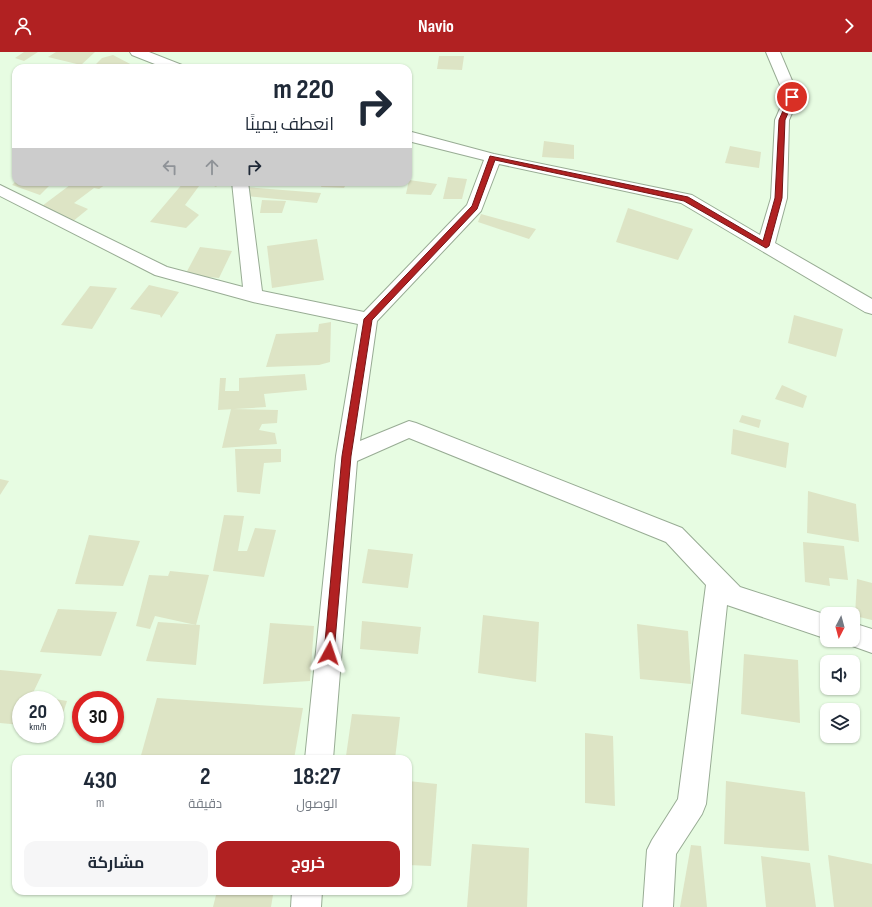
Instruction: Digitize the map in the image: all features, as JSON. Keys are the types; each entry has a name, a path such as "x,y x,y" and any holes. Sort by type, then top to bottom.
{"street":[{"path":"137,52 167,64"},
{"path":"766,246 779,198 782,120 792,97 773,52"},
{"path":"412,137 492,158 686,199 872,306"},
{"path":"319,755 346,456 368,319 475,207 492,158"},
{"path":"240,186 253,296"},
{"path":"0,190 161,271 253,296 368,319"},
{"path":"346,456 409,429 674,535 732,596 820,625"},
{"path":"658,907 662,850 692,804 718,582"},
{"path":"860,637 872,641"},
{"path":"306,907 307,895"}],"building":[{"path":"24,52 38,52 24,61 15,58"},
{"path":"56,52 95,52 82,64 48,57"},
{"path":"113,55 130,64 96,64 102,58"},
{"path":"439,56 464,56 462,70 437,69"},
{"path":"544,141 574,145 574,159 542,157"},
{"path":"730,146 761,152 759,168 725,163"},
{"path":"448,177 467,179 462,199 443,199"},
{"path":"412,180 437,184 431,195 406,194 408,186 412,186"},
{"path":"15,186 49,186 40,195"},
{"path":"69,186 103,186 99,189 94,188 74,203 88,209 72,222 42,206"},
{"path":"181,186 199,186 185,205 199,215 186,228 150,222"},
{"path":"321,186 345,186 344,188"},
{"path":"245,187 321,193 317,203 247,196"},
{"path":"262,200 286,201 282,213 260,213"},
{"path":"628,208 693,229 678,260 616,242"},
{"path":"481,214 536,229 529,239 478,222"},
{"path":"317,239 324,280 272,288 267,246"},
{"path":"200,247 232,251 219,278 185,275"},
{"path":"149,285 179,292 161,318 160,315 130,309"},
{"path":"90,286 117,288 92,329 61,325"},
{"path":"794,315 843,329 836,357 788,343"},
{"path":"331,322 330,362 319,365 266,367 276,334 318,332 319,324"},
{"path":"305,374 307,390 264,394 266,407 218,410 220,378 226,378 225,391 239,391 239,378"},
{"path":"782,385 807,396 803,408 775,399"},
{"path":"231,409 278,410 277,423 262,424 259,430 275,433 277,444 222,448"},
{"path":"742,415 761,420 759,428 739,422"},
{"path":"733,429 789,443 786,468 731,454"},
{"path":"235,449 281,449 281,462 264,463 260,494 237,492"},
{"path":"0,479 9,481 0,495"},
{"path":"808,491 856,504 859,542 807,533"},
{"path":"224,515 244,516 238,551 247,551 255,528 276,530 264,577 213,571"},
{"path":"89,535 140,541 123,586 75,584"},
{"path":"803,542 844,546 848,580 829,578 830,586 805,582"},
{"path":"368,549 413,554 408,588 362,583"},
{"path":"170,571 209,575 196,625 155,616 150,629 136,626 149,575 168,576"},
{"path":"857,579 872,583 872,620 860,617 860,607 855,607"},
{"path":"58,609 117,612 101,656 40,652"},
{"path":"483,615 539,622 536,682 478,673"},
{"path":"362,621 421,627 418,654 360,649"},
{"path":"158,622 200,625 196,665 146,661"},
{"path":"270,623 314,626 310,681 263,684"},
{"path":"637,624 688,631 691,684 640,679"},
{"path":"744,654 798,660 800,723 741,714"},
{"path":"0,670 42,674 34,691 12,691 12,724 0,723"},
{"path":"157,698 303,708 295,755 141,755"},
{"path":"64,700 67,701 64,710"},
{"path":"352,714 400,717 395,755 346,755"},
{"path":"585,733 613,736 615,806 585,803"},
{"path":"412,781 437,784 431,866 412,865"},
{"path":"726,781 805,792 809,851 724,844"},
{"path":"472,844 529,848 527,907 467,907"},
{"path":"691,845 701,846 707,907 680,907"},
{"path":"828,855 872,864 872,907 834,907"},
{"path":"761,856 810,863 816,907 766,907"},
{"path":"216,895 273,895 271,907 213,907"}],"route":[{"path":"329,653 346,456 368,319 475,207 492,158 686,199 766,246 779,198 782,120 792,97"}]}
